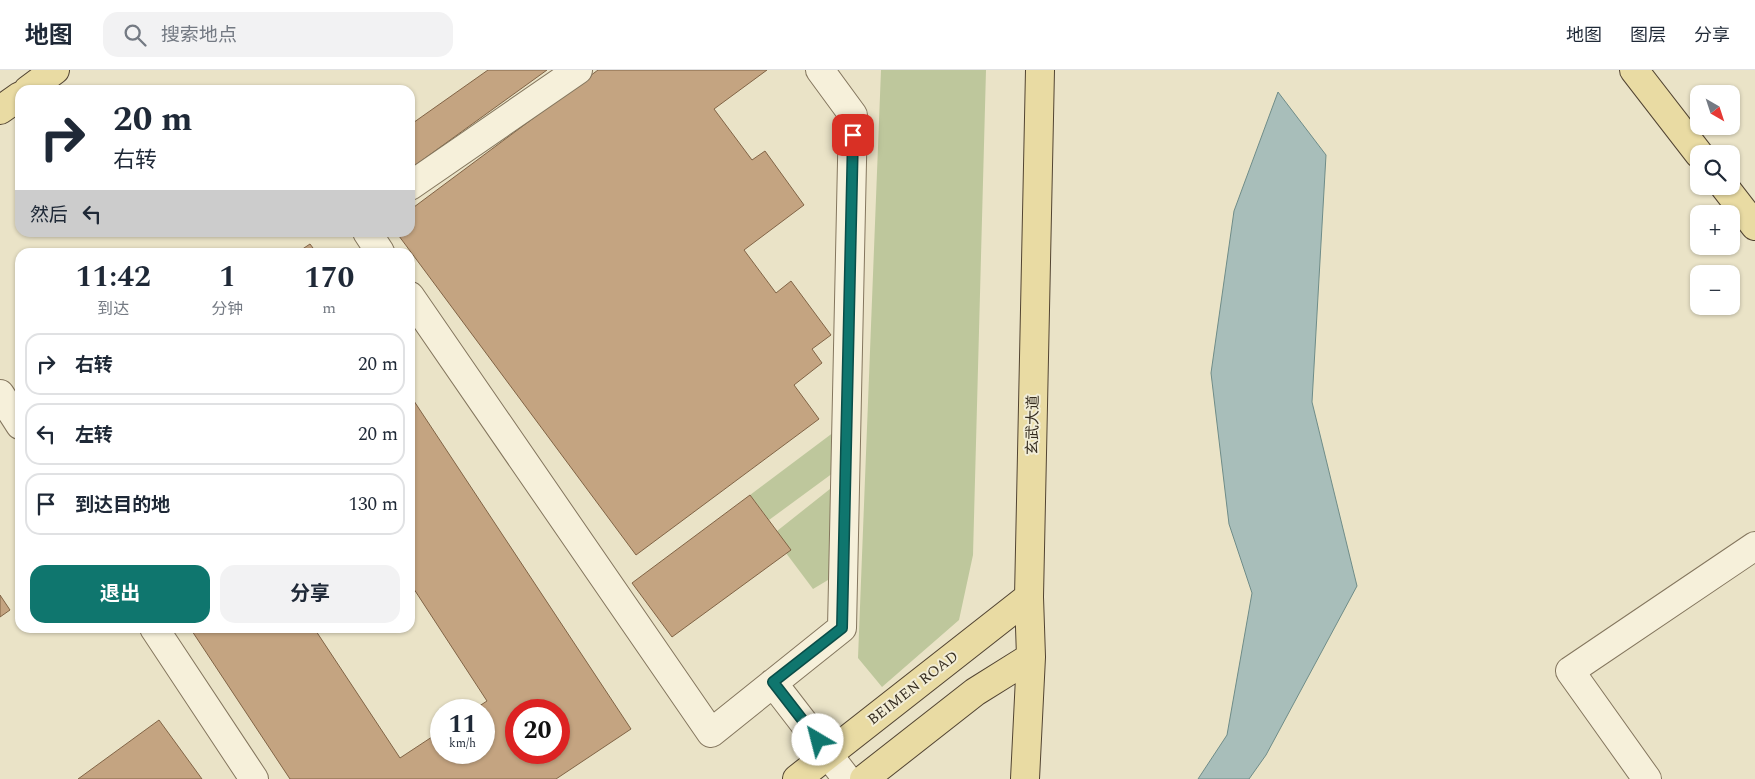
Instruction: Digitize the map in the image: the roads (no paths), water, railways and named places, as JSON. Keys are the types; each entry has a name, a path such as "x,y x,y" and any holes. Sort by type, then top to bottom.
{"main road":[{"path":"35,85 55,70"},
{"name":"玄武大道","path":"1025,779 1031,657 1029,597 1040,70"},
{"path":"1634,70 1692,145"},
{"path":"0,110 15,100"},
{"path":"1731,195 1755,226"},
{"name":"BEIMEN ROAD","path":"797,779 1029,597"},
{"path":"864,779 974,692 1031,657"}],"street":[{"path":"415,183 578,70"},
{"path":"415,303 711,733 842,628 853,116 820,70"},
{"path":"370,237 377,248"},
{"path":"0,394 15,417"},
{"path":"1647,779 1570,671 1755,546"},
{"path":"157,633 254,779"},
{"path":"773,682 847,779"}],"water":[{"path":"1278,92 1326,155 1312,402 1357,586 1266,755 1249,779 1198,779 1227,735 1252,593 1229,524 1211,373 1234,211"}]}
